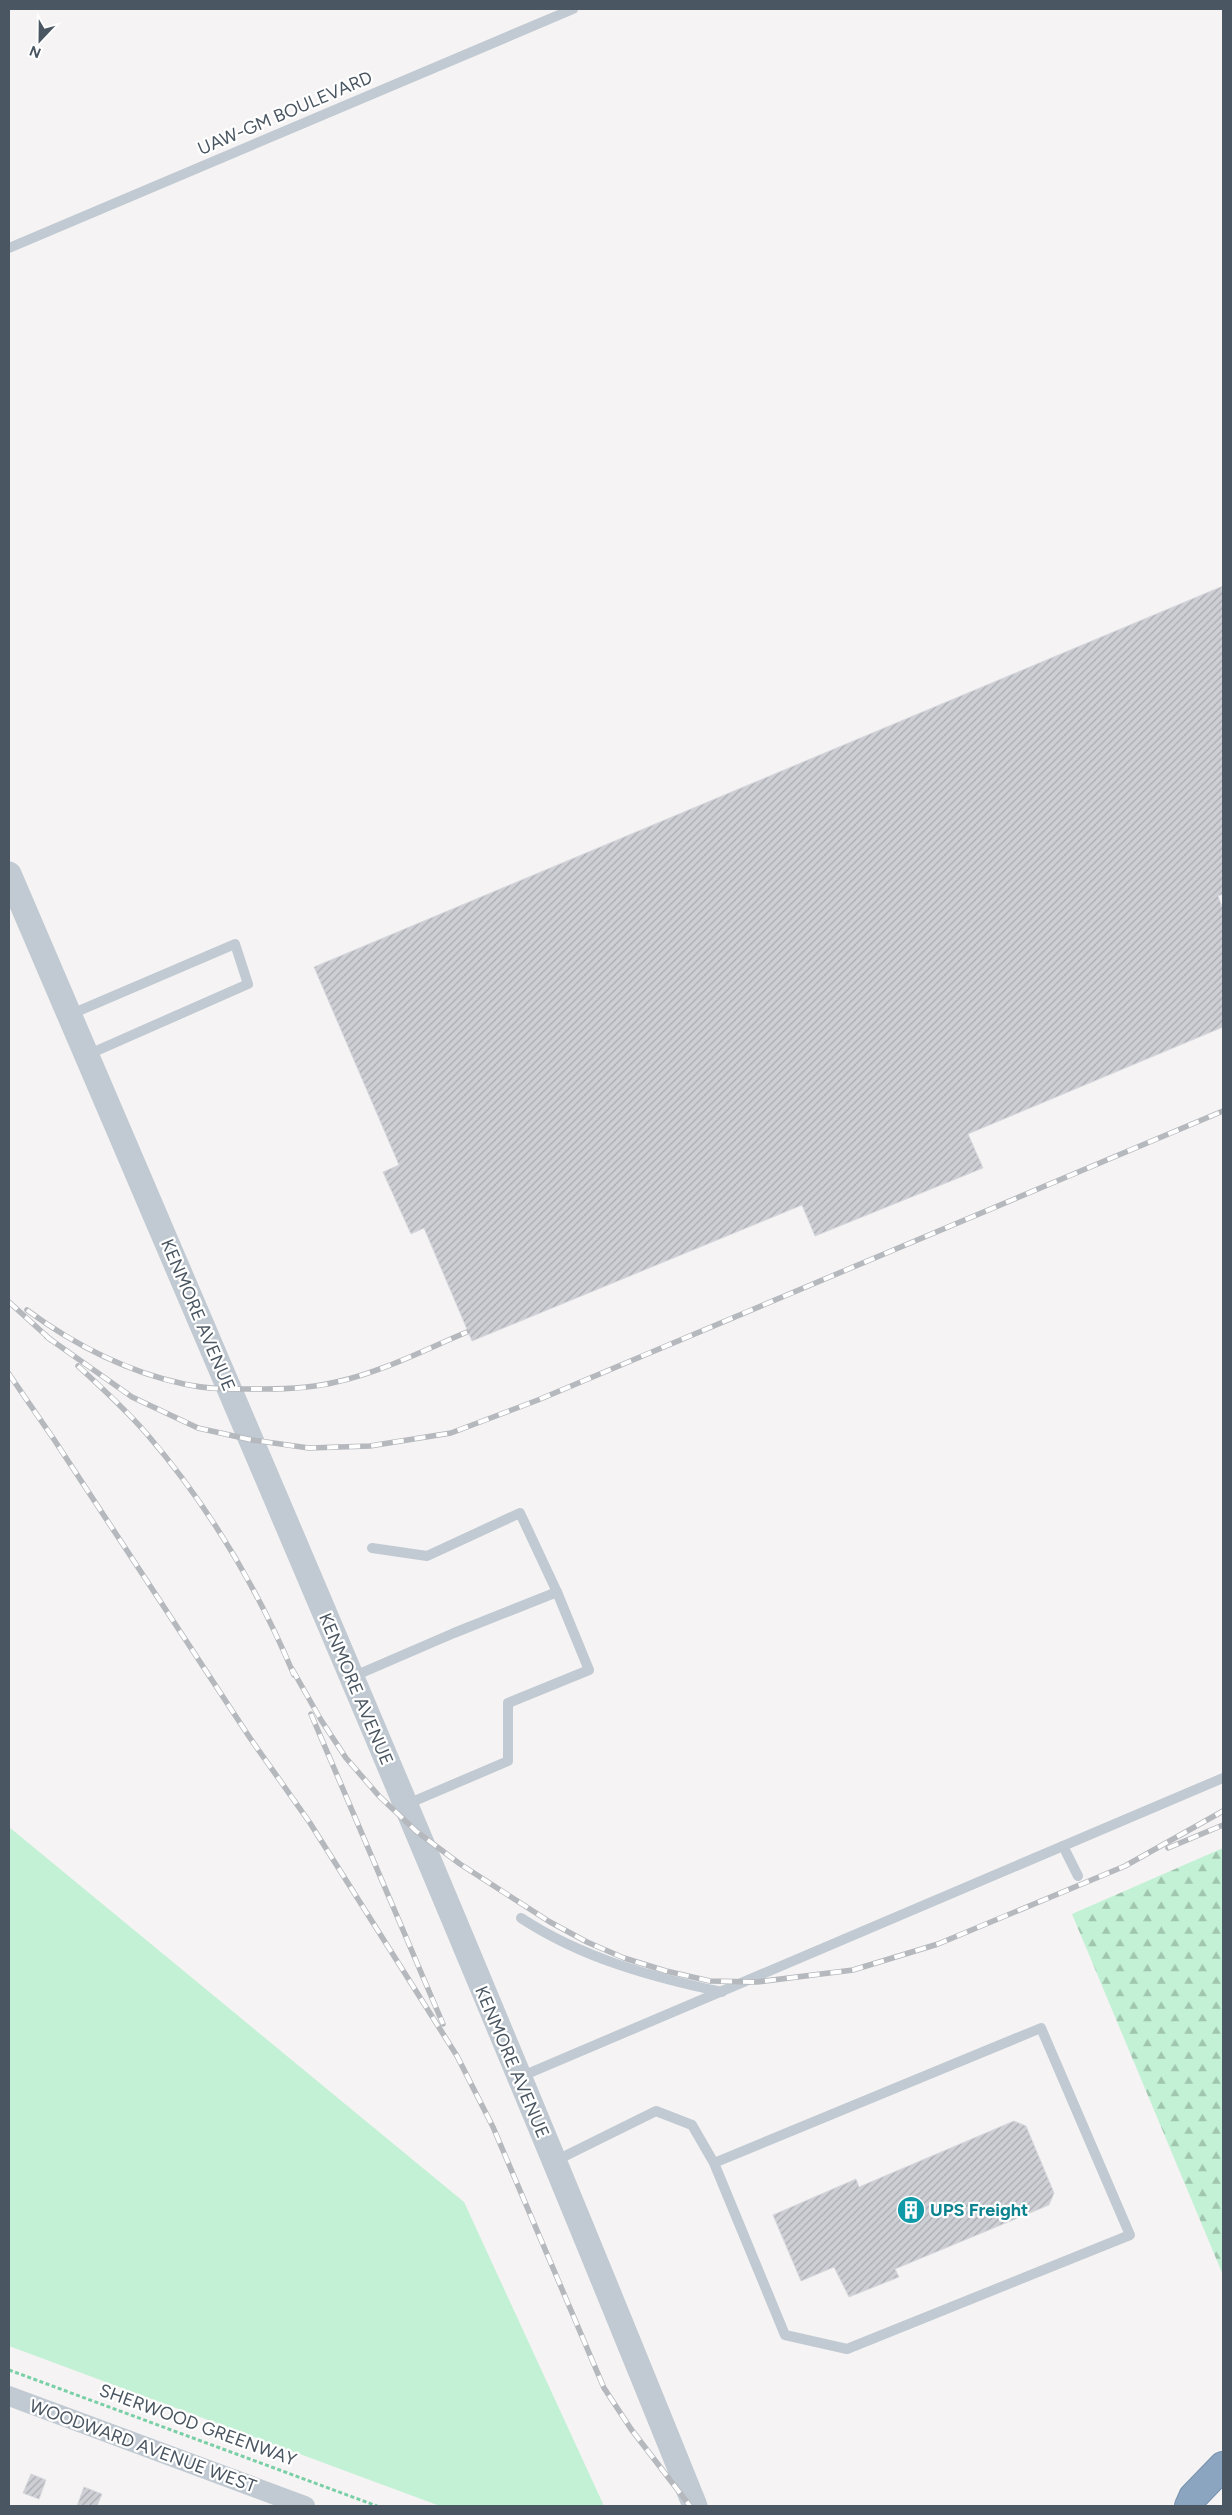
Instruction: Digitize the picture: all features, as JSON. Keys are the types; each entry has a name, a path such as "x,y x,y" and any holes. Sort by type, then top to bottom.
{"highway":[{"path":"1189,2506 1192,2497 1223,2466"}],"street":[{"name":"KENMORE AVENUE","path":"9,874 405,1806 554,2161 695,2506"},
{"name":"WOODWARD AVENUE WEST","path":"9,2396 305,2506"}],"lane":[{"name":"UAW-GM BOULEVARD","path":"9,248 573,9"},
{"path":"69,1015 234,944 248,984 86,1055"},
{"path":"372,1548 427,1556 520,1513 557,1592 589,1670 508,1703 508,1761 405,1806"},
{"path":"351,1678 454,1633 557,1592"},
{"path":"519,2078 1223,1778"},
{"path":"1063,1846 1078,1876"},
{"path":"521,1918 582,1953 638,1972 723,1992"},
{"path":"554,2161 656,2111 692,2125 714,2163 785,2335 846,2349 1130,2235 1041,2028 714,2163"}],"path":[{"name":"SHERWOOD GREENWAY","path":"9,2370 377,2506"}],"green space":[{"path":"9,1827 464,2202 604,2506 440,2506 9,2346"},
{"path":"1223,1848 1223,2275 1072,1914"}],"building":[{"path":"1223,586 1223,894 1218,896 1223,909 1223,1027 968,1134 983,1168 815,1236 802,1205 472,1341 424,1228 411,1234 383,1172 399,1165 314,967"},
{"name":"UPS Freight","path":"1014,2121 1026,2126 1054,2193 1049,2205 895,2269 899,2277 849,2297 834,2267 801,2281 773,2215 856,2179 859,2187"},
{"path":"31,2474 46,2480 39,2499 23,2493"},
{"path":"84,2487 102,2494 97,2506 77,2506"}],"railway":[{"path":"47,1337 132,1397 198,1428 252,1440 309,1448 370,1446 451,1433 538,1400 1223,1111"},
{"path":"9,1302 51,1340"},
{"path":"27,1310 82,1345 122,1364 163,1379 184,1384 224,1389 291,1388 318,1386 336,1382 386,1367 467,1332"},
{"path":"78,1366 138,1424 169,1460 190,1489 247,1579 280,1642 294,1675"},
{"path":"9,1374 250,1738 310,1823 457,2056 493,2127 604,2388 631,2429 690,2506"},
{"path":"292,1669 321,1720 346,1758 379,1796 416,1831 460,1864 550,1922 587,1942 624,1958 666,1971 710,1981 757,1982 853,1970 938,1944 1125,1866 1223,1811"},
{"path":"311,1714 443,2024"},
{"path":"1168,1848 1223,1825"}],"place":[{"name":"UPS Freight","path":"911,2210"}]}
